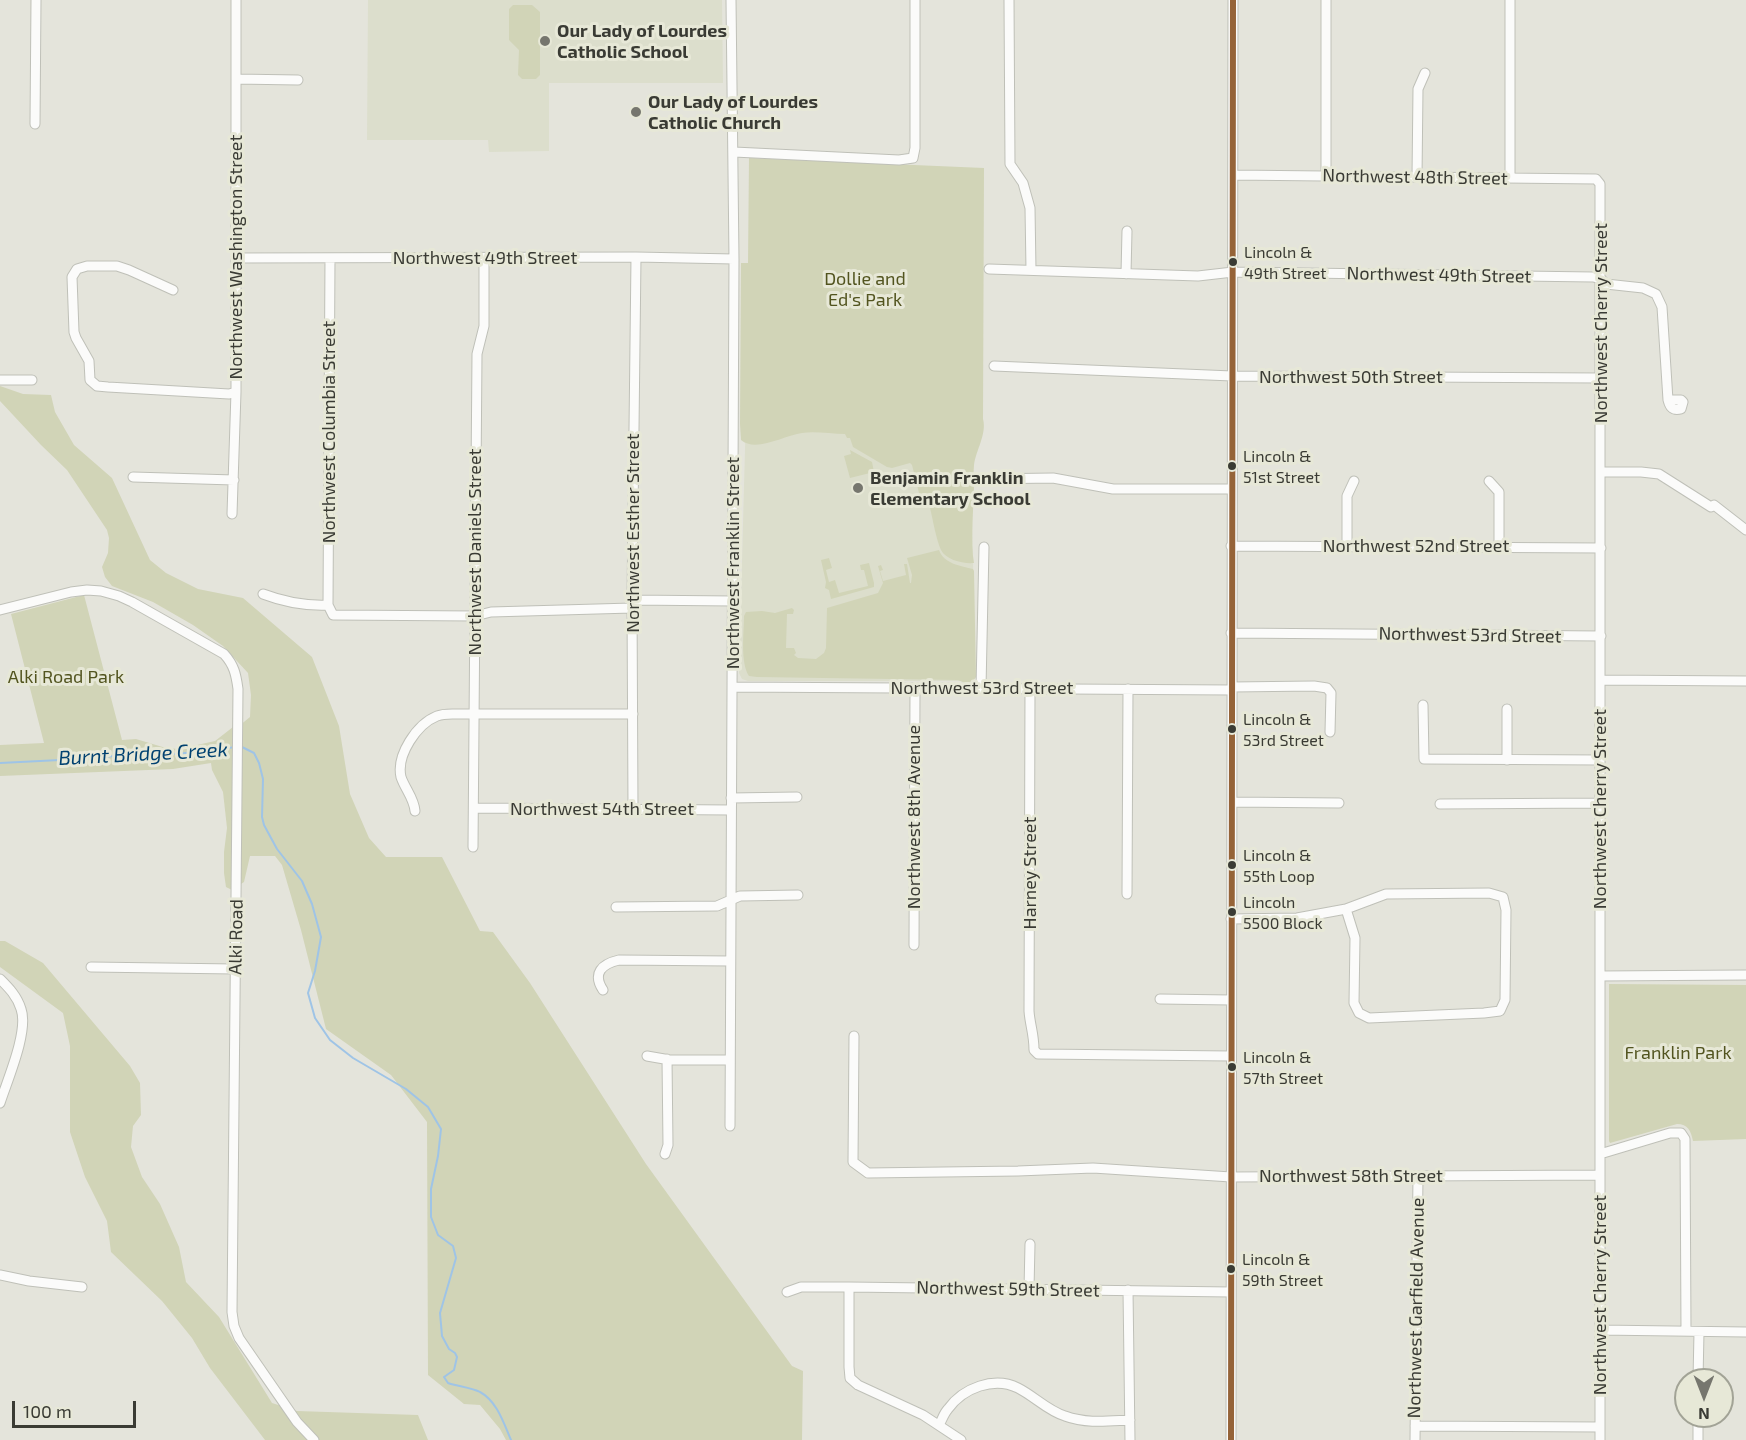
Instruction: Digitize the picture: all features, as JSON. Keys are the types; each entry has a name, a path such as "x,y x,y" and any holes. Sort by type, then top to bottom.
{"street":[{"path":"35,124 36,0"},
{"name":"Northwest Washington Street","path":"232,514 236,392 236,0"},
{"name":"Northwest Franklin Street","path":"730,1126 734,259 731,0"},
{"path":"734,152 899,160 913,158 915,148 915,0"},
{"path":"1009,0 1010,164 1023,183 1030,208 1031,270"},
{"path":"1231,1440 1233,0"},
{"path":"1326,0 1326,176"},
{"path":"1510,0 1510,178"},
{"path":"1417,177 1418,89 1425,73"},
{"path":"236,79 298,80"},
{"name":"Northwest 48th Street","path":"1233,175 1596,179"},
{"name":"Northwest Cherry Street","path":"1596,179 1601,191 1600,1440"},
{"path":"1126,274 1127,231"},
{"name":"Northwest 49th Street","path":"236,258 636,257 734,259"},
{"name":"Northwest Esther Street","path":"633,810 632,604 636,257"},
{"name":"Northwest Columbia Street","path":"328,605 330,258"},
{"name":"Northwest Daniels Street","path":"473,847 477,354 484,326 483,258"},
{"path":"173,290 117,266 87,266 77,269 72,277 74,332 89,361 90,380 97,386 108,387 229,394 236,392"},
{"name":"Northwest 49th Street","path":"989,269 1198,276 1233,272 1593,277 1601,279 1606,284 1643,288 1656,294 1662,306 1668,400"},
{"name":"Northwest 50th Street","path":"994,366 1232,376 1600,378"},
{"path":"0,380 32,380"},
{"path":"1601,472 1659,474 1711,507 1714,505 1746,530"},
{"path":"134,477 234,480"},
{"path":"984,478 1053,478 1113,489 1232,489"},
{"path":"1347,546 1347,496 1354,481"},
{"path":"1489,481 1499,492 1499,547"},
{"name":"Northwest 52nd Street","path":"1231,546 1601,548"},
{"path":"981,688 984,547"},
{"name":"Alki Road","path":"0,610 71,592 102,591 132,602 224,654 236,671 238,753 232,1312 239,1338 297,1422 314,1440"},
{"path":"263,594 282,602 312,606 328,605 333,615 475,616 491,612 733,601"},
{"name":"Northwest 53rd Street","path":"1231,633 1601,636"},
{"path":"1600,680 1746,681"},
{"name":"Northwest 53rd Street","path":"732,687 1128,689 1314,686 1327,688 1330,693 1330,732"},
{"name":"Northwest 8th Avenue","path":"914,945 915,688"},
{"name":"Harney Street","path":"1030,689 1029,1021 1034,1032 1034,1050 1038,1054 1231,1056"},
{"path":"1127,894 1128,689"},
{"path":"1424,705 1424,759 1600,760"},
{"path":"1507,709 1507,760"},
{"path":"415,811 414,803 401,773 402,753 421,728 435,716 448,714 633,714"},
{"path":"731,798 797,797"},
{"path":"1232,802 1339,803"},
{"path":"1440,804 1600,803"},
{"name":"Northwest 54th Street","path":"474,808 731,810"},
{"path":"1231,919 1297,918 1346,909 1386,894 1489,893 1503,897 1506,910 1505,1000 1500,1011 1369,1018 1359,1013 1354,1004 1355,938 1346,909"},
{"path":"616,907 717,906 740,896 798,895"},
{"path":"603,990 598,982 598,975 602,968 614,961 730,961"},
{"path":"91,967 235,969"},
{"path":"1600,976 1746,975"},
{"path":"0,979 18,999 23,1024 0,1104"},
{"path":"1160,999 1231,1000"},
{"name":"Northwest 58th Street","path":"854,1036 853,1162 868,1173 1093,1168 1231,1177 1600,1175"},
{"path":"647,1056 667,1059 730,1060"},
{"path":"665,1154 668,1145 667,1059"},
{"path":"1600,1154 1670,1134 1681,1133 1685,1139 1686,1330"},
{"name":"Northwest Garfield Avenue","path":"1415,1440 1418,1176"},
{"path":"1029,1289 1030,1244"},
{"path":"0,1275 28,1281 82,1287"},
{"name":"Northwest 59th Street","path":"787,1292 801,1287 849,1287 1231,1292"},
{"path":"849,1287 850,1378 858,1385 923,1415 961,1440"},
{"path":"1128,1290 1130,1440"},
{"path":"1600,1330 1746,1332"},
{"path":"1698,1368 1699,1332"},
{"path":"939,1425 948,1407 963,1394 978,1386 995,1383 1017,1388 1062,1415 1081,1421 1130,1420"},
{"path":"1415,1426 1600,1427"}],"shaded area":[{"name":"Our Lady of Lourdes Catholic School","path":"368,0 722,0 723,83 549,83 549,151 489,152 488,140 367,140"},
{"name":"Benjamin Franklin Elementary School","path":"746,412 972,420 974,677 969,681 748,681 742,679 739,673"}],"green space":[{"path":"513,5 532,5 540,12 540,75 536,79 522,79 518,75 519,50 509,40 509,9"},
{"name":"Dollie and Ed's Park","path":"749,158 984,168 984,425 974,468 972,537 974,563 955,561 941,550 930,508 919,507 916,501 920,497 910,463 892,468 887,467 853,447 850,438 847,438 845,434 802,433 754,445 741,440 741,263 748,263"},
{"name":"Alki Road Park","path":"0,386 23,394 51,395 55,412 74,445 112,478 150,560 166,573 198,589 243,598 312,657 339,726 350,794 369,838 386,857 442,857 480,931 493,932 530,983 646,1164 792,1366 803,1371 802,1440 506,1440 480,1405 464,1404 428,1375 427,1122 391,1075 326,1029 282,865 275,856 250,856 244,882 232,890 226,887 224,852 227,828 223,792 211,763 173,769 0,776 0,745 44,743 11,614 84,595 122,740 136,739 166,748 179,749 215,741 250,717 251,695 248,673 223,646 193,625 153,602 112,586 105,577 102,567 108,553 107,530 67,470 0,401"},
{"path":"850,450 872,462 874,472 850,478 844,456 851,454"},
{"path":"939,550 941,555 949,561 974,571 976,677 971,684 958,680 749,676 743,655 746,612 775,613 792,608 793,614 787,614 786,648 794,648 796,653 794,655 798,658 816,659 824,653 826,648 827,608 878,593 883,583 878,566 881,565 883,581 906,575 904,564 907,564 911,583 912,575 907,558"},
{"path":"829,558 832,568 826,570 829,582 835,580 839,593 868,586 864,570 861,570 860,565 869,563 874,587 831,599 829,590 825,588 826,582 821,560"},
{"path":"0,941 5,941 43,963 130,1066 140,1083 141,1115 133,1126 131,1147 142,1177 160,1204 179,1247 186,1282 219,1317 272,1403 297,1411 418,1415 428,1440 265,1440 210,1368 192,1338 162,1301 111,1252 107,1221 85,1177 70,1132 70,1046 63,1013 0,967"},
{"name":"Franklin Park","path":"1609,984 1746,985 1746,1139 1693,1141 1688,1129 1684,1125 1677,1124 1610,1143"}],"waterway":[{"name":"Burnt Bridge Creek","path":"0,763 159,752 177,754 236,747"},
{"name":"Burnt Bridge Creek","path":"242,747 254,753 259,763 263,779 262,817 264,825 277,849 302,881 312,904 321,937 315,971 308,993 315,1018 330,1040 353,1058 406,1089 428,1107 441,1129 431,1189 431,1217 438,1235 453,1246 456,1258 440,1313 442,1336 449,1349 457,1357 454,1370 444,1377 448,1383 473,1389 486,1396 499,1413 511,1440"}],"transit line":[{"path":"1231,1440 1233,0"}],"place":[{"name":"Our Lady of Lourdes Catholic School","path":"545,41"},
{"name":"Our Lady of Lourdes Catholic Church","path":"636,112"},
{"name":"Lincoln & 49th Street","path":"1233,262"},
{"name":"Lincoln & 51st Street","path":"1232,466"},
{"name":"Benjamin Franklin Elementary School","path":"858,488"},
{"name":"Lincoln & 53rd Street","path":"1232,729"},
{"name":"Lincoln & 55th Loop","path":"1232,865"},
{"name":"Lincoln 5500 Block","path":"1232,912"},
{"name":"Lincoln & 57th Street","path":"1232,1067"},
{"name":"Lincoln & 59th Street","path":"1231,1269"}]}
